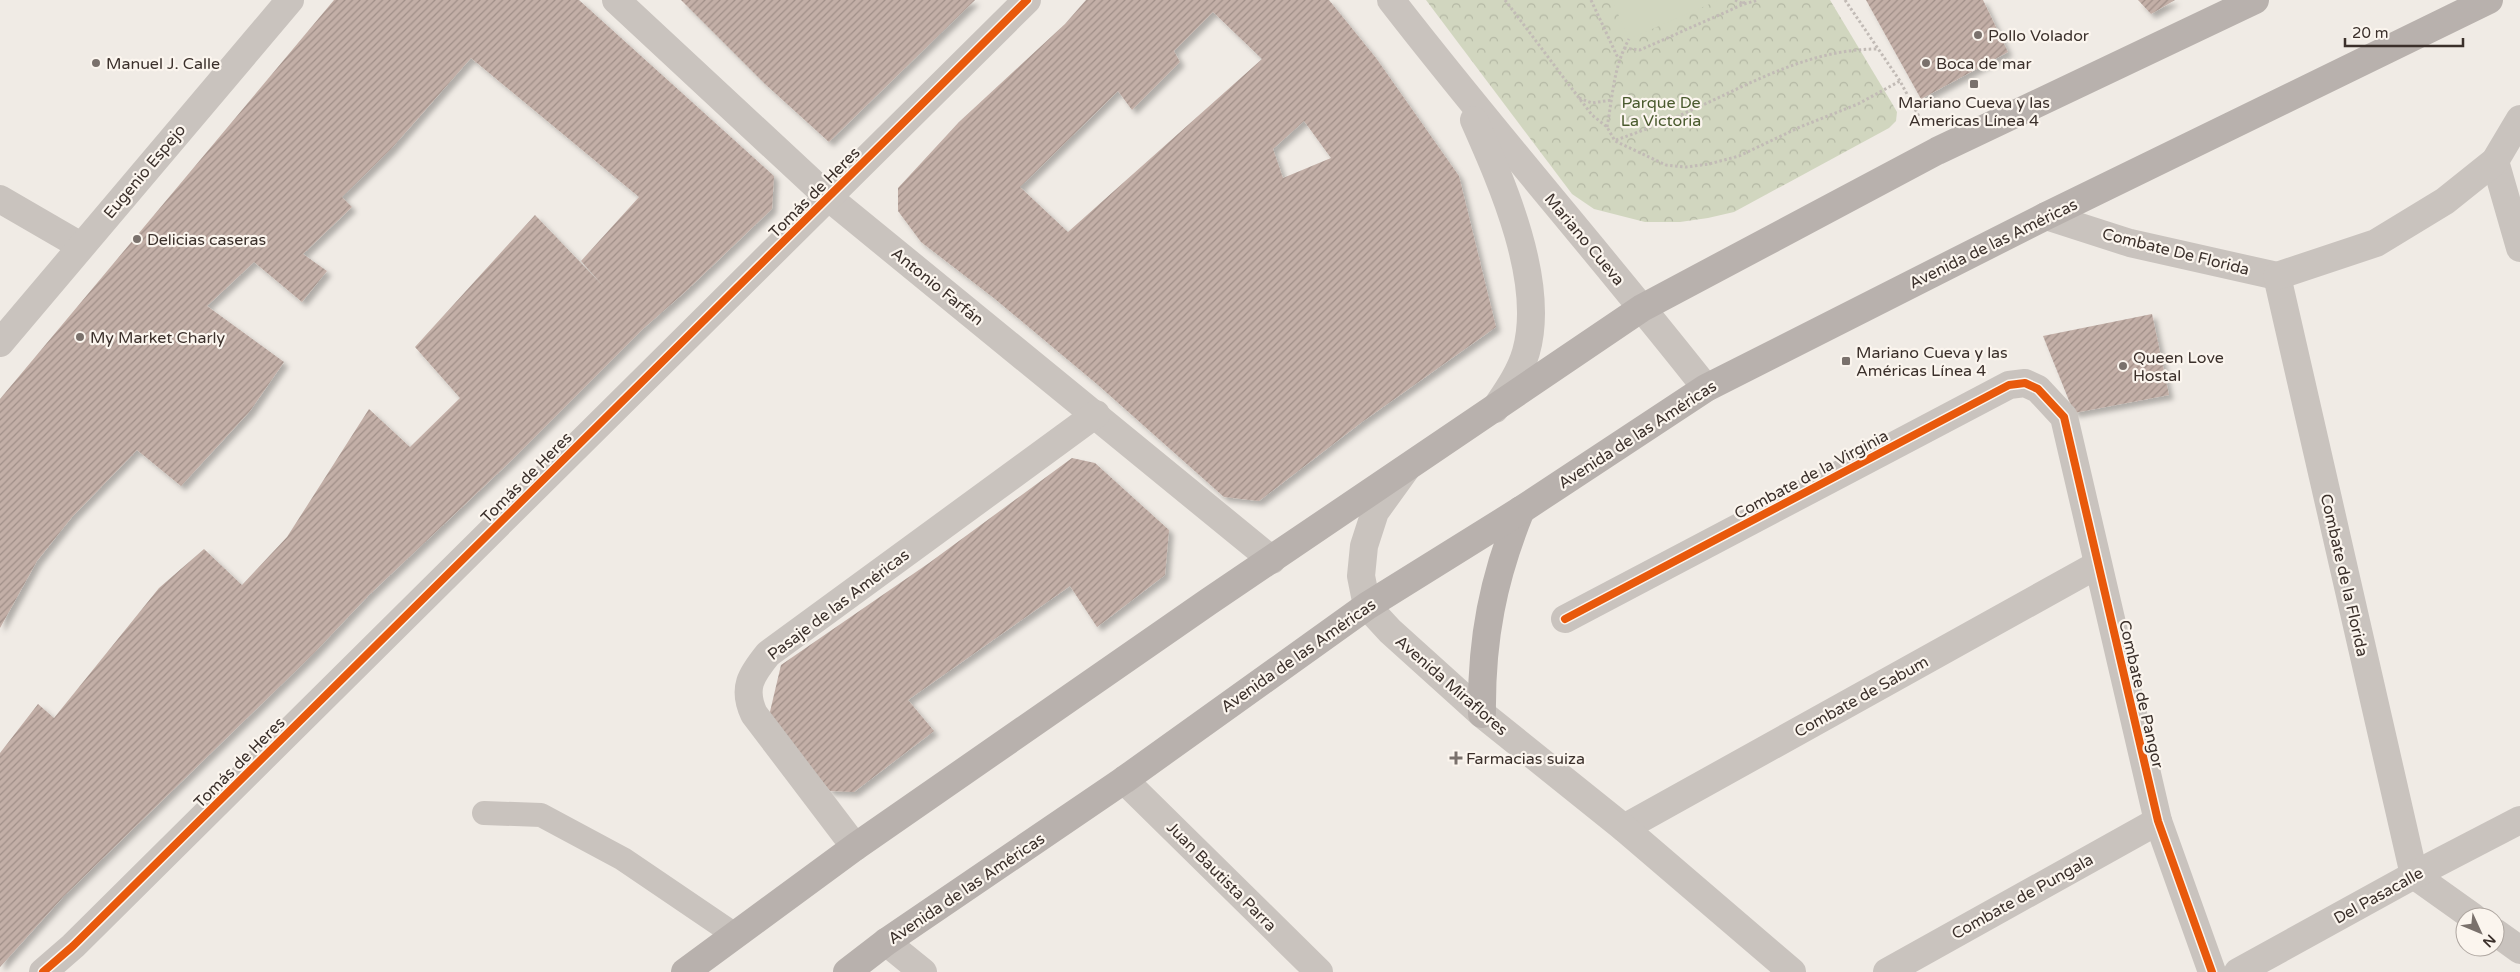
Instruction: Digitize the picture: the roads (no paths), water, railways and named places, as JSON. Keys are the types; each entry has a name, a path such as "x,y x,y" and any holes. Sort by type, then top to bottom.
{"main road":[{"path":"685,972 855,846 1642,308 1937,151 2256,0"},
{"name":"Avenida de las Américas","path":"847,972 886,942 1124,780 1367,606 1521,510 1706,388 2046,216 2488,0"},
{"path":"1482,714 1483,655 1487,620 1504,552 1521,510"}],"street":[{"name":"Eugenio Espejo","path":"0,343 290,0"},
{"name":"Antonio Farfán","path":"616,0 828,197 1096,414 1272,560"},
{"name":"Tomás de Heres","path":"43,972 73,946 1027,0"},
{"name":"Mariano Cueva","path":"1391,0 1462,91 1706,388"},
{"name":"Mariano Cueva","path":"1462,91 1504,190 1526,263 1531,326 1526,352 1516,376 1495,409"},
{"path":"2277,276 2376,243 2445,201 2495,161 2520,119"},
{"path":"2495,161 2520,248"},
{"path":"0,199 81,246"},
{"name":"Combate De Florida","path":"2046,216 2130,243 2277,276"},
{"name":"Combate de la Florida","path":"2277,276 2414,874"},
{"name":"Combate de la Virginia","path":"1565,619 2009,385 2025,383 2038,389 2064,417"},
{"name":"Pasaje de las Américas","path":"855,846 754,714 747,699 754,671 768,654 1096,414"},
{"name":"Combate de Pangor","path":"2064,417 2158,821 2212,972"},
{"name":"Avenida Miraflores","path":"1406,469 1375,512 1364,546 1360,576 1367,606 1390,631 1482,714 1624,828 1792,972"},
{"name":"Combate de Sabum","path":"1624,828 2098,564"},
{"name":"Juan Bautista Parra","path":"1124,780 1319,972"},
{"name":"Del Pasacalle","path":"2238,972 2414,874 2520,820"},
{"name":"Combate de Pungala","path":"1887,972 2158,821"},
{"path":"2414,874 2459,907"},
{"path":"2505,939 2520,950"},
{"path":"886,942 923,972"}],"lane":[{"path":"484,813 541,815 623,859 736,935"}],"place":[{"name":"Pollo Volador","path":"1978,35"},
{"name":"Manuel J. Calle","path":"96,63"},
{"name":"Boca de mar","path":"1926,63"},
{"name":"Mariano Cueva y las Americas Línea 4","path":"1974,84"},
{"name":"Delicias caseras","path":"137,239"},
{"name":"My Market Charly","path":"80,337"},
{"name":"Mariano Cueva y las Américas Línea 4","path":"1846,361"},
{"name":"Queen Love Hostal","path":"2123,366"},
{"name":"Farmacias suiza","path":"1456,758"}],"park label":[{"name":"Parque De La Victoria","path":"1661,111"}]}
